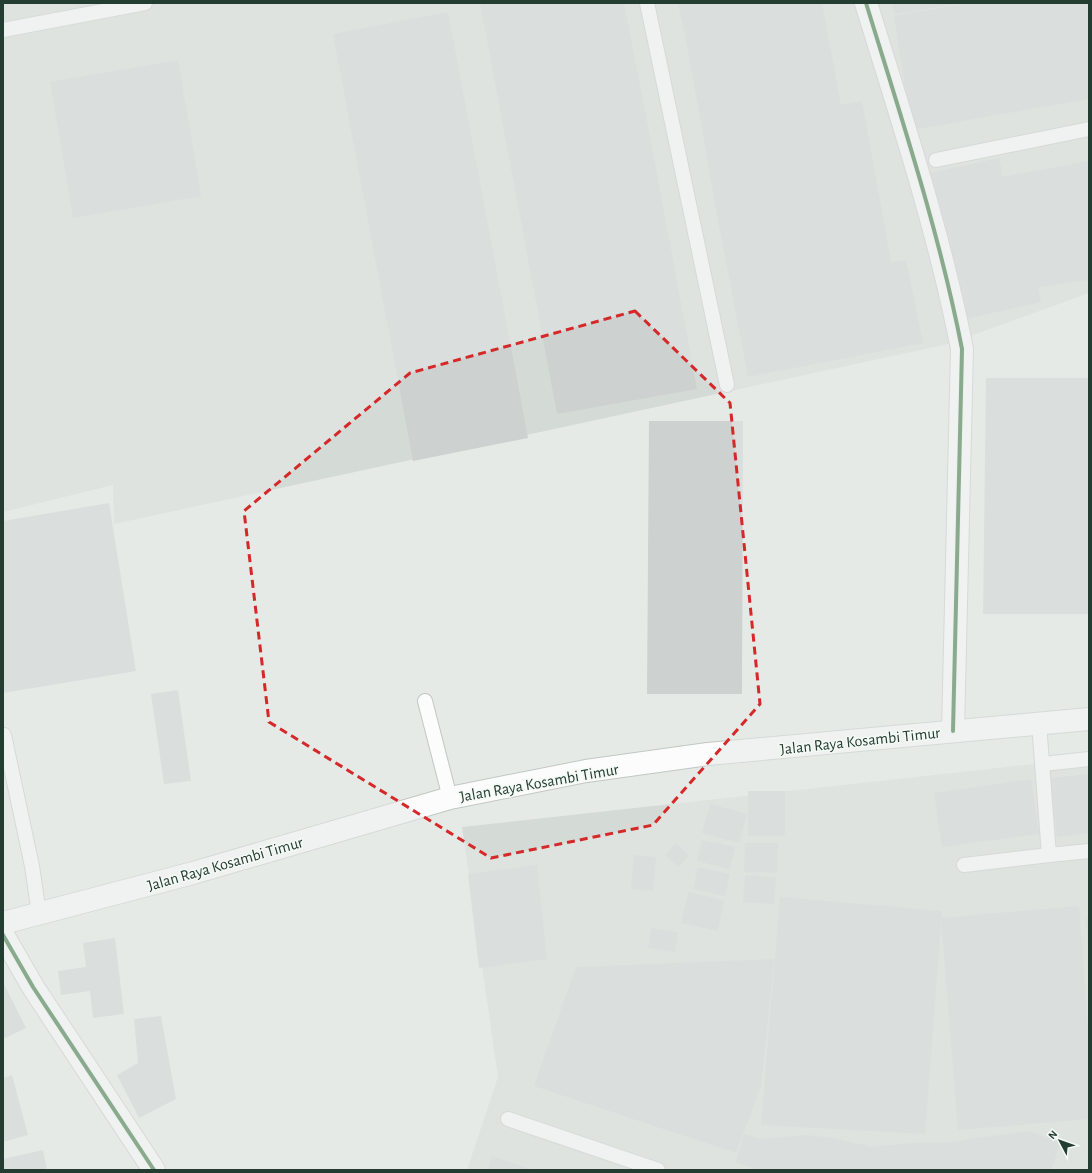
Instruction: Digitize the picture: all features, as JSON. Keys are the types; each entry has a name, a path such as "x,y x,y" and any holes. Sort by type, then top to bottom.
{"main road":[{"path":"866,3 916,165 954,308 962,349 953,730"},
{"name":"Jalan Raya Kosambi Timur","path":"3,923 193,873 450,798 586,771 708,754 953,730 1089,719"},
{"path":"3,935 33,987 154,1170"}],"lane":[{"path":"3,29 145,3"},
{"path":"647,3 727,385"},
{"path":"936,160 1089,129"},
{"path":"425,701 450,798"},
{"path":"1039,723 1049,855"},
{"path":"4,735 32,866 39,914"},
{"path":"1043,764 1089,759"},
{"path":"964,865 1089,851"},
{"path":"508,1119 658,1170"}],"highlighted area":[{"path":"635,311 730,403 760,704 653,825 491,858 269,722 244,511 410,373"}],"shaded area":[{"path":"3,3 1089,3 1089,293 948,344 114,524 113,485 3,512"},
{"path":"1089,758 1089,1170 467,1170 498,1077 462,827"}],"building":[{"path":"480,3 624,3 697,389 557,414"},
{"path":"678,3 822,3 841,105 862,101 891,262 906,260 923,343 748,377"},
{"path":"892,3 957,3 957,4 894,14"},
{"path":"968,3 1089,3 1089,99 911,130 894,16"},
{"path":"448,12 528,438 413,461 333,34"},
{"path":"178,60 201,196 73,218 50,82"},
{"path":"999,158 1003,177 1089,161 1089,280 1038,287 1041,302 961,320 930,173"},
{"path":"986,378 1089,378 1089,614 983,614"},
{"path":"649,421 743,421 742,694 647,694"},
{"path":"109,503 136,671 3,693 3,521"},
{"path":"178,690 191,781 164,784 151,694"},
{"path":"1089,774 1089,833 1057,837 1050,778"},
{"path":"1031,779 1039,834 942,847 934,793"},
{"path":"748,791 785,791 785,836 748,836"},
{"path":"710,804 747,814 739,843 702,833"},
{"path":"702,840 735,847 730,869 697,861"},
{"path":"675,843 689,855 679,867 665,855"},
{"path":"745,843 778,843 777,873 744,872"},
{"path":"634,855 656,857 653,891 631,889"},
{"path":"537,865 547,959 479,968 468,874"},
{"path":"698,867 730,874 725,896 693,889"},
{"path":"745,875 776,877 774,904 743,902"},
{"path":"688,892 724,900 718,931 681,923"},
{"path":"780,897 942,911 925,1134 761,1125"},
{"path":"1079,906 1089,1041 1089,1119 958,1130 941,918"},
{"path":"1089,918 1089,948 1088,948 1086,919"},
{"path":"651,928 678,932 675,952 648,948"},
{"path":"115,938 124,1014 93,1018 90,991 61,995 58,971 86,967 83,943"},
{"path":"774,959 761,1086 736,1153 534,1086 576,967"},
{"path":"3,982 26,1028 3,1039"},
{"path":"161,1016 176,1099 139,1118 117,1075 138,1063 134,1019"},
{"path":"12,1075 28,1135 3,1142 3,1078"},
{"path":"1028,1131 1061,1142 1051,1170 759,1170 736,1163 744,1134 763,1139 806,1135 833,1138 872,1147 911,1143 951,1142"},
{"path":"43,1150 47,1170 3,1170 3,1159"},
{"path":"492,1156 533,1170 488,1170"}],"cycle path":[{"path":"866,3 906,131 931,218 953,305 962,349 953,731"},
{"path":"3,935 33,987 154,1170"}]}
